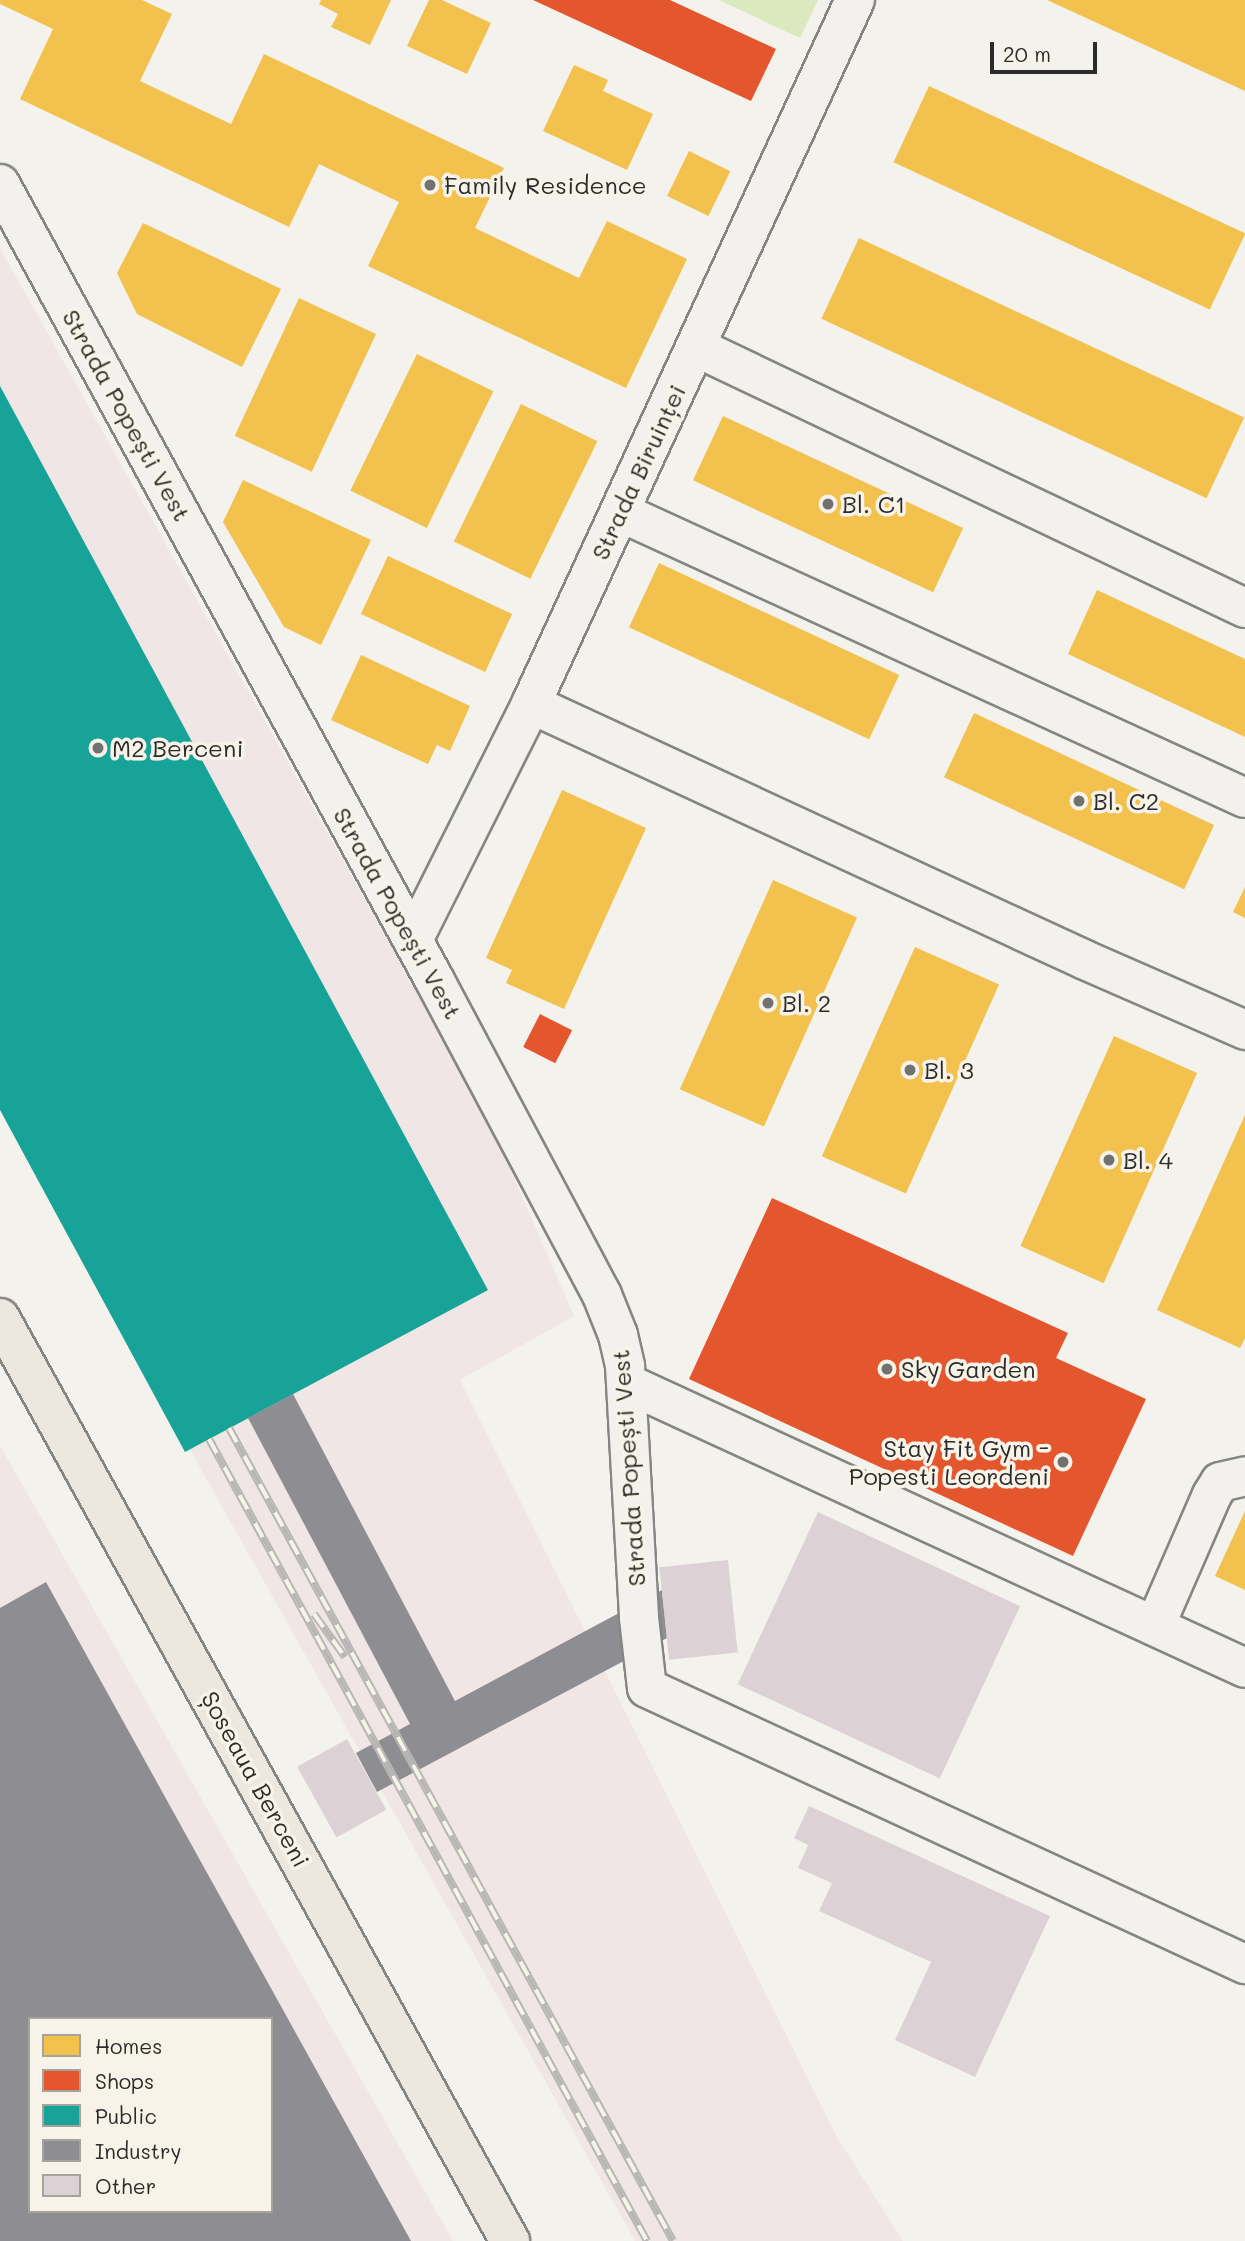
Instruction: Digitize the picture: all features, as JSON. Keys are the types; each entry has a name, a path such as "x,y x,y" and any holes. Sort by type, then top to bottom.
{"main road":[{"name":"Șoseaua Berceni","path":"0,1318 510,2241"}],"street":[{"name":"Strada Biruinței","path":"413,940 531,704 855,0"},
{"name":"Strada Popești Vest","path":"0,184 413,940 602,1295 618,1335 626,1383 639,1618 647,1688 1245,1964"},
{"path":"695,348 1245,608"},
{"path":"620,512 1245,798"},
{"path":"531,704 1084,960 1245,1030"},
{"path":"626,1383 1245,1668"},
{"path":"1155,1626 1212,1495 1220,1482 1245,1475"}],"shaded area":[{"path":"0,248 491,1125 574,1316 460,1380 837,2137 903,2241 635,2241 198,1464 0,1099"},
{"path":"0,1446 85,1594 453,2241 0,2241"}],"green space":[{"path":"719,0 818,0 800,38"}],"building: Homes":[{"name":"Family Residence","path":"0,0 142,0 172,14 140,81 231,124 264,54 504,168 475,228 579,278 607,221 687,259 626,388 368,266 399,202 319,164 289,227 20,99 53,29 0,4"},
{"path":"321,0 391,0 370,45 331,27 338,14 319,4"},
{"path":"429,0 442,0 491,23 467,74 407,46"},
{"path":"1047,0 1245,0 1245,91"},
{"path":"574,65 608,80 603,91 653,114 627,170 543,131"},
{"path":"929,86 1245,233 1210,310 894,162"},
{"path":"689,151 730,171 708,216 667,196"},
{"path":"143,223 281,289 242,367 137,314 117,273"},
{"path":"859,238 1244,418 1207,498 821,319"},
{"path":"299,298 376,334 312,472 235,436"},
{"path":"417,354 493,391 427,528 350,491"},
{"path":"521,404 597,441 530,579 454,542"},
{"name":"Bl. C1","path":"723,416 963,528 933,592 693,480"},
{"path":"243,480 371,540 321,645 284,627 223,522"},
{"path":"388,556 512,614 485,672 361,614"},
{"path":"659,563 899,675 869,739 629,627"},
{"path":"1097,590 1245,659 1245,737 1068,654"},
{"path":"361,655 470,706 450,751 437,745 428,764 331,720"},
{"name":"Bl. C2","path":"974,713 1214,825 1184,889 944,777"},
{"path":"562,790 646,828 564,1009 506,983 512,970 486,958"},
{"name":"Bl. 2","path":"773,880 857,917 764,1127 680,1089"},
{"path":"1245,887 1245,918 1233,912"},
{"name":"Bl. 3","path":"915,947 999,984 906,1194 822,1156"},
{"name":"Bl. 4","path":"1114,1036 1197,1073 1104,1283 1020,1246"},
{"path":"1245,1115 1245,1338 1240,1348 1157,1310"},
{"path":"1245,1511 1245,1590 1215,1576"}],"building: Shops":[{"path":"533,0 670,0 776,49 751,101"},
{"path":"540,1014 572,1030 555,1063 523,1047"},
{"name":"Sky Garden","path":"772,1198 1068,1333 1056,1358 1146,1399 1073,1556 689,1379"}],"building: Public":[{"name":"M2 Berceni","path":"0,386 488,1290 185,1452 0,1110"}],"building: Industry":[{"path":"293,1394 455,1701 662,1590 667,1638 377,1792 356,1753 410,1724 248,1418"},
{"path":"46,1582 411,2241 0,2241 0,1608"}],"building: Other":[{"path":"818,1512 1020,1606 940,1778 738,1684"},
{"path":"728,1560 738,1652 669,1660 659,1567"},
{"path":"347,1739 386,1810 336,1837 297,1767"},
{"path":"809,1806 1050,1916 975,2077 895,2040 931,1962 819,1911 832,1883 798,1868 808,1845 794,1838"}],"railway":[{"path":"229,1428 673,2241"},
{"path":"209,1439 647,2241"},
{"path":"314,1614 345,1657"}],"place":[{"name":"Family Residence","path":"430,185"},
{"name":"Bl. C1","path":"828,504"},
{"name":"M2 Berceni","path":"98,748"},
{"name":"Bl. C2","path":"1079,801"},
{"name":"Bl. 2","path":"768,1003"},
{"name":"Bl. 3","path":"910,1070"},
{"name":"Bl. 4","path":"1109,1160"},
{"name":"Sky Garden","path":"887,1369"},
{"name":"Stay Fit Gym - Popesti Leordeni","path":"1063,1462"}]}
